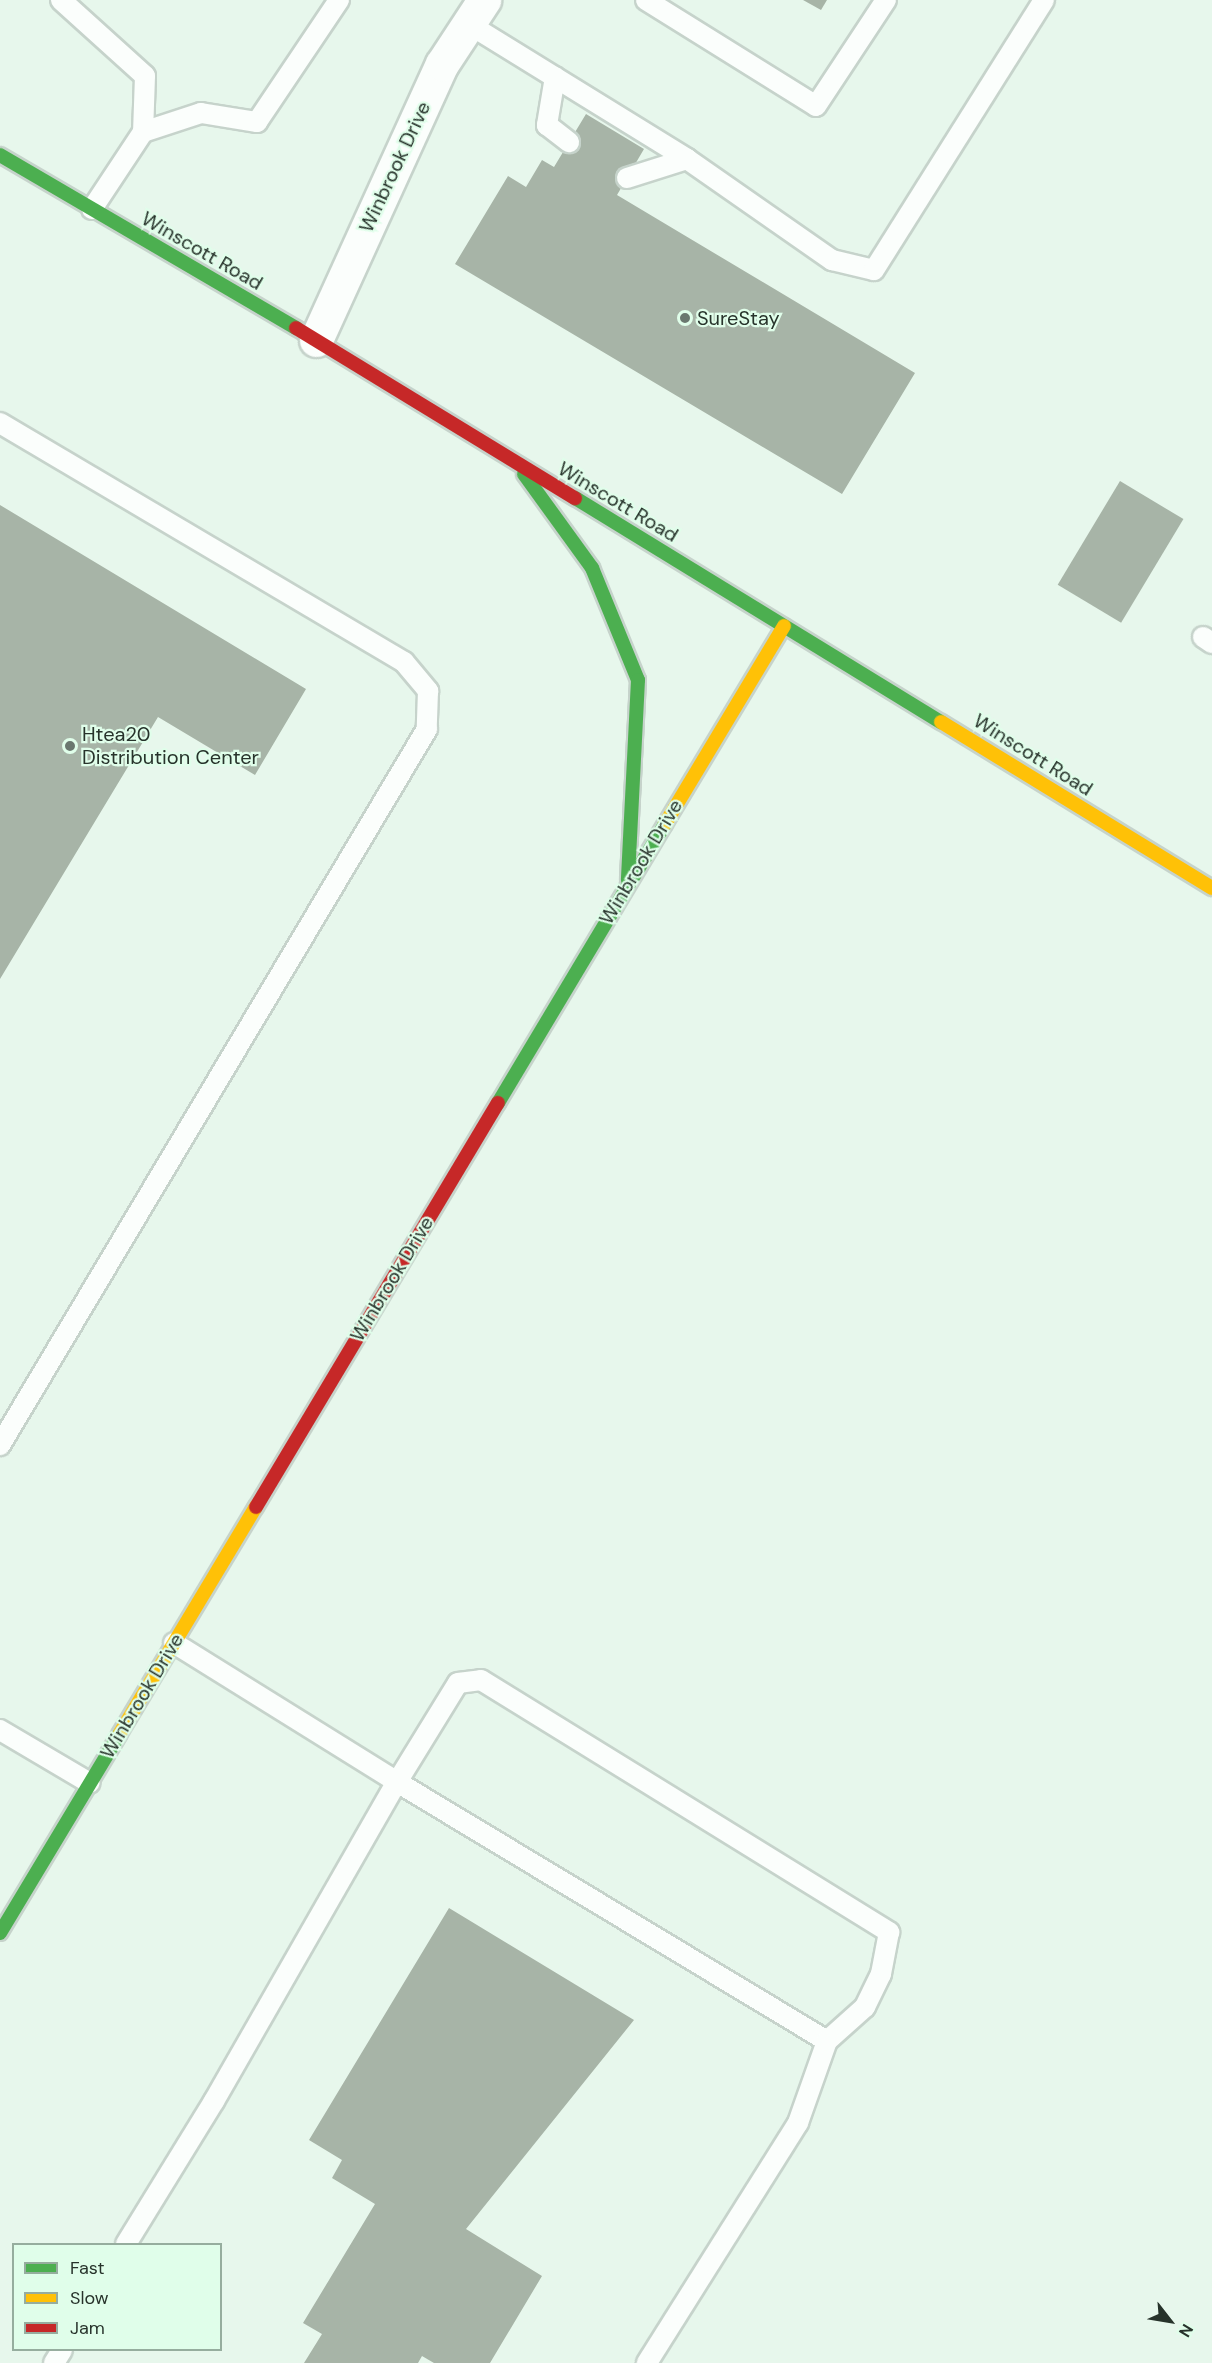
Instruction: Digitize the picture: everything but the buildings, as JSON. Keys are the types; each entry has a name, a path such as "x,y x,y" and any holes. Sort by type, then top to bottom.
{"main road":[{"path":"0,144 26,171"},
{"name":"Winscott Road","path":"0,155 316,340 1212,888"},
{"path":"0,166 26,171"},
{"path":"516,462 592,568 638,680 628,885"},
{"name":"Winbrook Drive","path":"0,1933 784,626"}],"street":[{"name":"Winbrook Drive","path":"316,340 442,64 475,11"}],"lane":[{"path":"61,0 145,76 143,132 92,209"},
{"path":"143,132 201,113 257,122 339,0"},
{"path":"646,0 816,106 886,0"},
{"path":"475,11 555,77 687,159 832,260 874,270 1044,0"},
{"path":"555,77 547,125 569,142"},
{"path":"627,178 687,159"},
{"path":"0,423 404,662 429,691 427,729 0,1445"},
{"path":"174,1643 397,1782 827,2041"},
{"path":"127,2243 214,2101 397,1782 458,1683 481,1680 889,1932 881,1974 865,2007 827,2041 798,2123 647,2363"},
{"path":"0,1730 90,1783"}],"traffic: fast":[{"path":"0,155 296,328"},
{"path":"524,474 592,568 638,680 628,880"},
{"path":"575,498 941,722"},
{"path":"498,1103 665,824"},
{"path":"0,1933 120,1733"}],"traffic: slow":[{"path":"665,824 784,626"},
{"path":"941,722 1212,888"},
{"path":"120,1733 256,1507"}],"traffic: jam":[{"path":"296,328 575,498"},
{"path":"256,1507 498,1103"}],"place":[{"name":"SureStay","path":"685,318"},
{"name":"Htea20 Distribution Center","path":"70,746"}]}
